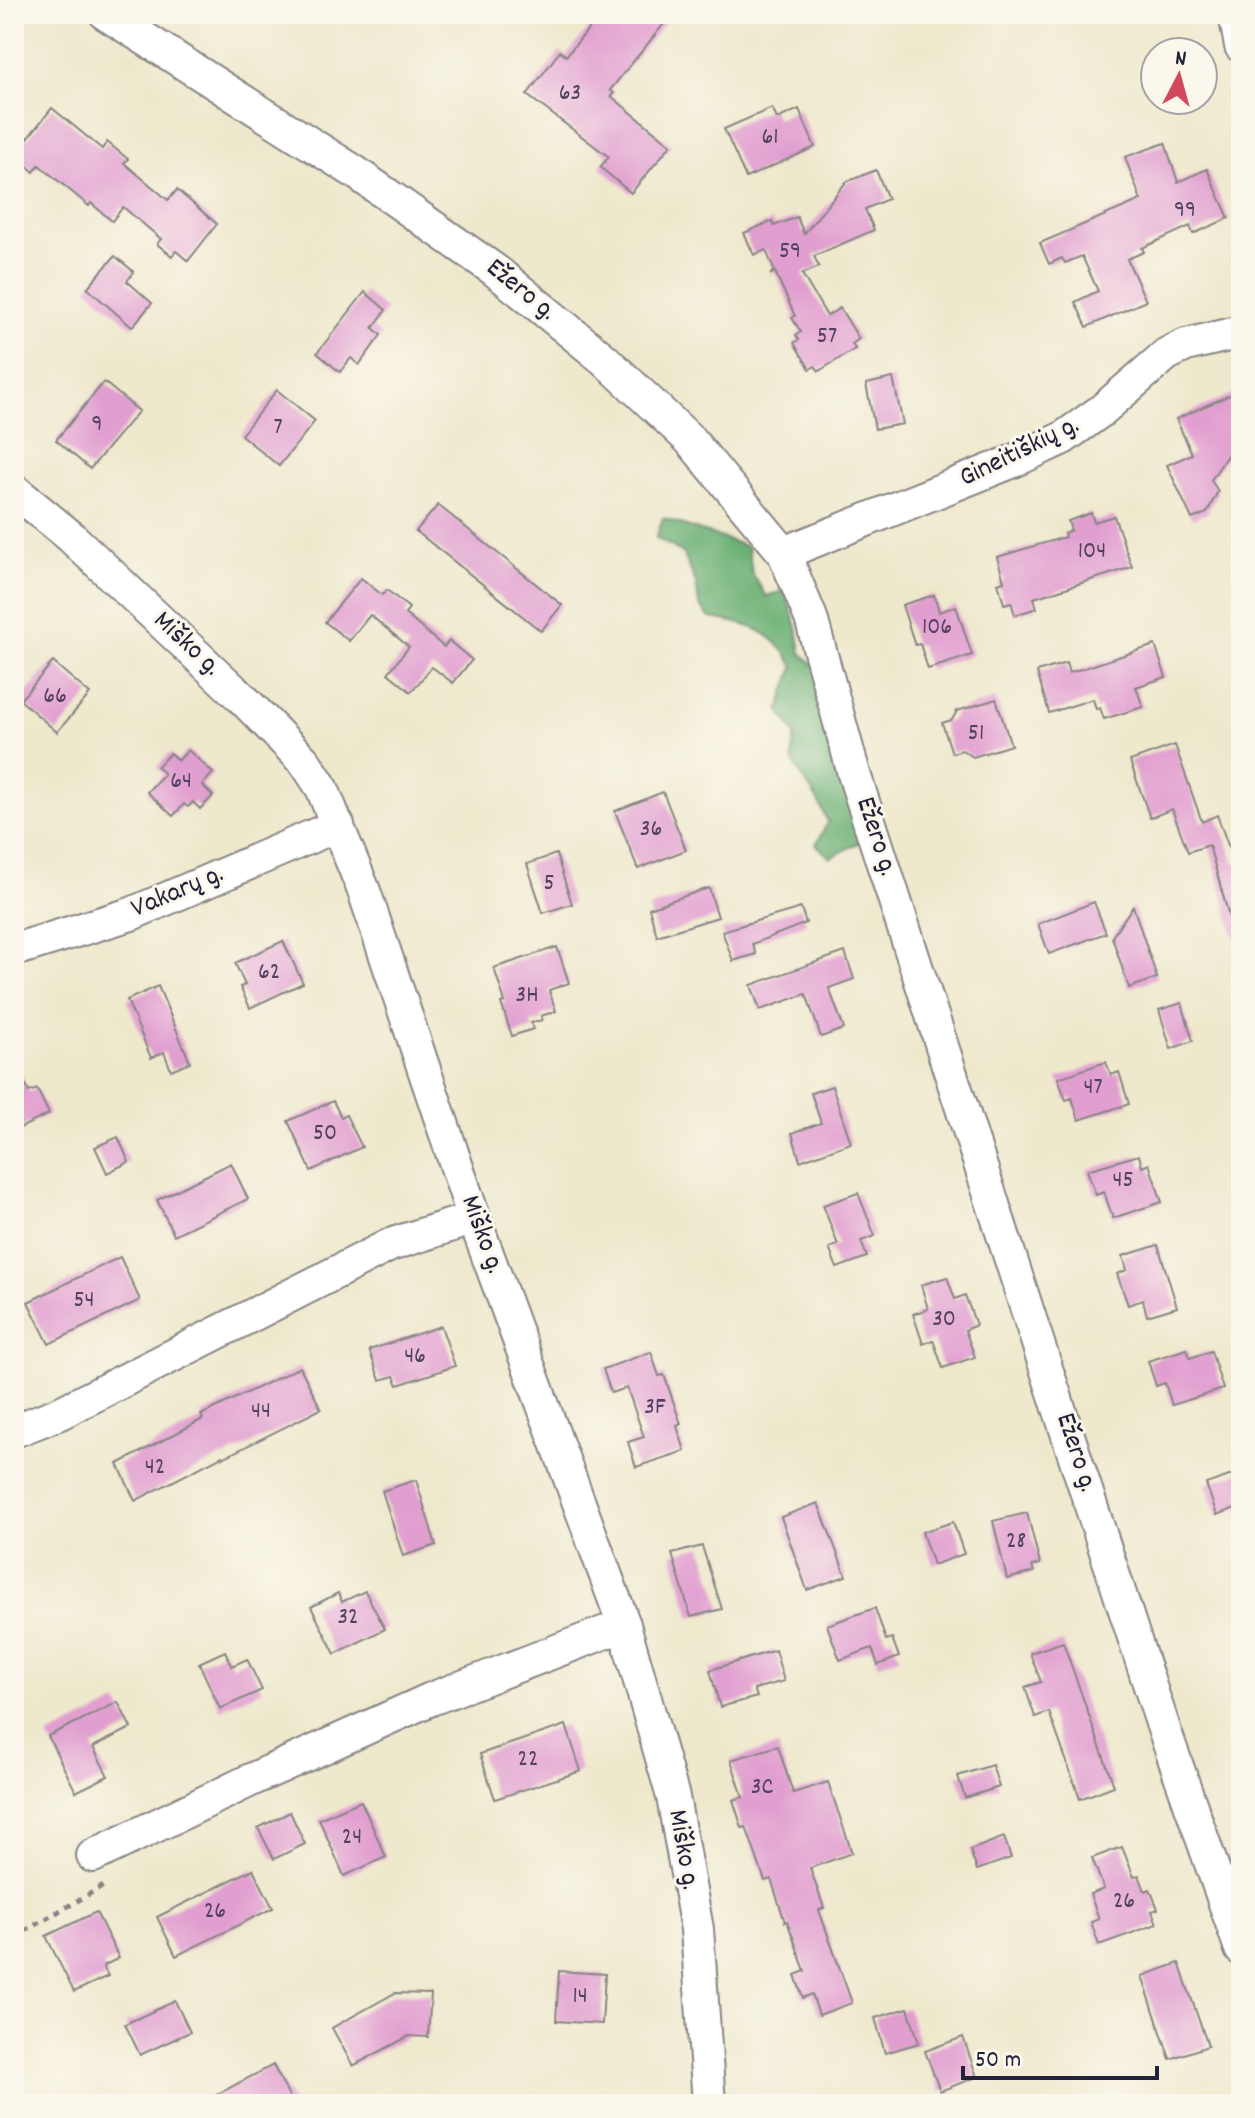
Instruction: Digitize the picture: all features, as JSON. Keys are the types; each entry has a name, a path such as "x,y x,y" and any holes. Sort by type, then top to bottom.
{"street":[{"name":"Ežero g.","path":"106,14 406,205 496,271 605,360 690,440 784,553 811,618 854,774 1165,1732 1241,1949"},
{"path":"1235,14 1241,46"},
{"name":"Gineitiškių g.","path":"784,553 1016,460 1063,438 1101,411 1167,354 1186,345 1241,332"},
{"name":"Miško g.","path":"14,490 81,545 281,737 305,762 322,788 338,825 364,891 474,1218 624,1625 673,1797 694,1915 709,2104"},
{"name":"Vakarų g.","path":"14,950 131,914 338,825"},
{"path":"14,1431 60,1413 390,1245 474,1218"},
{"path":"100,1870 255,1778 431,1699 624,1625"}],"path":[{"path":"14,1937 100,1870"}],"green space":[{"path":"663,518 748,547 752,573 766,596 784,591 797,627 801,653 817,668 860,842 830,858 816,844 828,822 792,760 795,734 779,709 794,667 778,645 760,631 710,618 699,605 696,583 683,553 656,538"}],"building":[{"path":"601,14 672,14 610,90 614,93 611,96 671,145 631,193 600,167 609,157 527,95 560,51 566,56"},
{"path":"52,108 102,149 107,142 128,159 124,163 168,200 177,190 217,224 188,261 176,251 172,256 157,244 161,239 123,207 112,221 39,165 34,172 14,155"},
{"path":"772,108 777,119 799,109 815,147 746,178 724,129"},
{"path":"1165,143 1178,182 1207,169 1229,218 1193,234 1190,226 1142,248 1144,252 1127,259 1146,301 1087,327 1075,302 1098,291 1082,256 1065,263 1062,258 1049,264 1040,243 1141,200 1125,157"},
{"path":"876,170 888,199 865,209 874,230 814,256 819,267 802,274 827,316 840,308 859,339 852,344 855,349 819,371 815,366 810,369 794,343 799,340 796,335 801,332 792,318 795,316 775,272 770,275 774,270 766,250 754,255 744,233 772,221 774,226 797,217 804,234 846,182"},
{"path":"115,256 134,272 127,281 152,303 132,327 87,288"},
{"path":"365,292 386,310 373,328 381,335 359,365 351,358 340,372 317,353"},
{"path":"893,378 903,424 875,429 866,384"},
{"path":"104,382 139,411 90,469 56,440"},
{"path":"277,390 315,421 279,466 241,435"},
{"path":"1241,390 1241,434 1211,480 1218,491 1207,513 1192,519 1167,465 1192,454 1176,419"},
{"path":"438,505 562,605 541,631 416,531"},
{"path":"1091,513 1094,522 1114,516 1132,567 1034,598 1037,608 1015,615 1011,602 1004,604 998,583 1004,581 997,557 1065,537 1064,533 1071,530 1068,521"},
{"path":"361,578 382,595 387,590 409,608 405,614 444,647 449,641 472,660 453,683 432,667 411,692 388,673 409,647 370,615 349,641 325,622"},
{"path":"934,595 939,612 956,606 972,655 928,669 920,644 915,645 902,605"},
{"path":"1155,645 1166,677 1136,687 1143,707 1104,719 1093,699 1049,713 1037,672 1066,663 1069,673"},
{"path":"53,662 90,694 57,732 20,700"},
{"path":"996,699 1011,745 973,757 962,750 952,753 942,723 952,720 957,711"},
{"path":"1175,745 1202,822 1217,815 1235,864 1241,862 1241,937 1235,938 1209,845 1188,852 1172,809 1150,818 1130,761"},
{"path":"188,750 213,773 202,785 213,796 200,809 193,802 188,807 184,804 173,816 147,792 164,774 157,767 170,753 178,761"},
{"path":"663,792 686,850 638,869 615,811"},
{"path":"556,854 572,904 543,913 527,864"},
{"path":"709,888 718,917 657,936 649,908"},
{"path":"1094,902 1106,933 1049,954 1038,924"},
{"path":"1133,906 1157,978 1129,988 1112,937"},
{"path":"801,908 806,923 752,944 756,954 733,961 722,931"},
{"path":"283,941 303,983 250,1008 240,987 245,985 235,963"},
{"path":"557,947 569,983 549,990 556,1011 531,1023 533,1029 512,1036 494,968"},
{"path":"845,952 854,979 829,988 844,1029 821,1037 806,994 760,1010 751,985"},
{"path":"158,986 190,1062 171,1070 164,1052 151,1058 127,1000"},
{"path":"1182,1003 1193,1041 1171,1049 1159,1010"},
{"path":"14,1060 29,1092 37,1089 49,1114 14,1131"},
{"path":"1106,1062 1111,1075 1119,1072 1129,1104 1079,1120 1072,1098 1066,1100 1058,1078"},
{"path":"832,1086 851,1143 800,1161 792,1133 821,1123 811,1093"},
{"path":"333,1101 341,1117 346,1115 362,1147 311,1171 288,1121"},
{"path":"118,1137 129,1162 107,1173 95,1147"},
{"path":"1139,1155 1142,1167 1149,1164 1162,1202 1113,1218 1104,1192 1096,1195 1087,1170"},
{"path":"231,1163 248,1199 174,1235 157,1200"},
{"path":"858,1193 875,1236 861,1241 867,1257 837,1268 829,1248 838,1245 823,1205"},
{"path":"1158,1245 1177,1307 1147,1316 1143,1300 1128,1305 1117,1274 1127,1270 1123,1256"},
{"path":"120,1257 140,1300 49,1344 28,1302"},
{"path":"947,1277 955,1299 965,1295 976,1325 965,1330 975,1357 943,1368 933,1340 923,1344 913,1314 928,1309 921,1285"},
{"path":"441,1326 455,1366 398,1385 394,1376 380,1380 369,1350"},
{"path":"1187,1349 1190,1358 1211,1351 1223,1389 1172,1405 1165,1383 1156,1386 1148,1361"},
{"path":"651,1352 659,1376 664,1375 681,1424 677,1426 685,1451 636,1467 628,1442 644,1437 627,1388 611,1393 603,1369"},
{"path":"300,1367 321,1409 135,1501 118,1464 203,1419 201,1415"},
{"path":"1241,1472 1241,1506 1217,1515 1206,1484"},
{"path":"416,1480 436,1545 403,1556 382,1491"},
{"path":"818,1503 846,1576 807,1590 781,1517"},
{"path":"1027,1513 1040,1564 1032,1566 1034,1572 1007,1579 993,1521"},
{"path":"953,1522 964,1554 933,1565 922,1532"},
{"path":"702,1546 722,1609 691,1617 672,1554"},
{"path":"365,1591 385,1629 335,1654 311,1607 338,1593 342,1602"},
{"path":"875,1608 886,1640 892,1638 899,1657 878,1665 872,1648 840,1660 827,1625"},
{"path":"1063,1642 1114,1786 1080,1799 1049,1712 1035,1717 1025,1687 1041,1682 1030,1653"},
{"path":"775,1650 784,1681 754,1689 757,1697 720,1707 710,1670"},
{"path":"225,1651 232,1666 247,1659 262,1690 220,1709 199,1663"},
{"path":"118,1702 131,1728 93,1747 108,1776 76,1792 48,1736"},
{"path":"566,1725 581,1771 495,1799 480,1754"},
{"path":"778,1746 793,1793 828,1782 852,1853 810,1868 824,1908 819,1910 852,2003 819,2015 812,1994 803,1998 795,1975 805,1971 771,1879 765,1881 733,1800 743,1797 731,1760"},
{"path":"992,1765 999,1787 965,1798 958,1776"},
{"path":"361,1801 386,1857 344,1876 319,1819"},
{"path":"290,1812 305,1844 274,1859 258,1828"},
{"path":"1004,1837 1011,1858 977,1870 970,1850"},
{"path":"1122,1847 1134,1877 1139,1875 1145,1891 1150,1889 1158,1909 1152,1911 1157,1924 1099,1945 1091,1922 1099,1919 1090,1894 1104,1889 1092,1858"},
{"path":"253,1869 273,1908 176,1956 157,1917"},
{"path":"96,1912 119,1958 103,1966 108,1976 74,1992 46,1936"},
{"path":"1179,1963 1208,2046 1170,2059 1142,1976"},
{"path":"559,1971 605,1974 602,2024 556,2021"},
{"path":"395,1993 431,1994 428,2037 409,2036 353,2066 332,2028"},
{"path":"175,2001 190,2032 140,2055 125,2024"},
{"path":"908,2008 919,2043 885,2053 875,2018"},
{"path":"963,2037 977,2077 940,2091 925,2051"},
{"path":"273,2065 293,2104 199,2104"}]}
